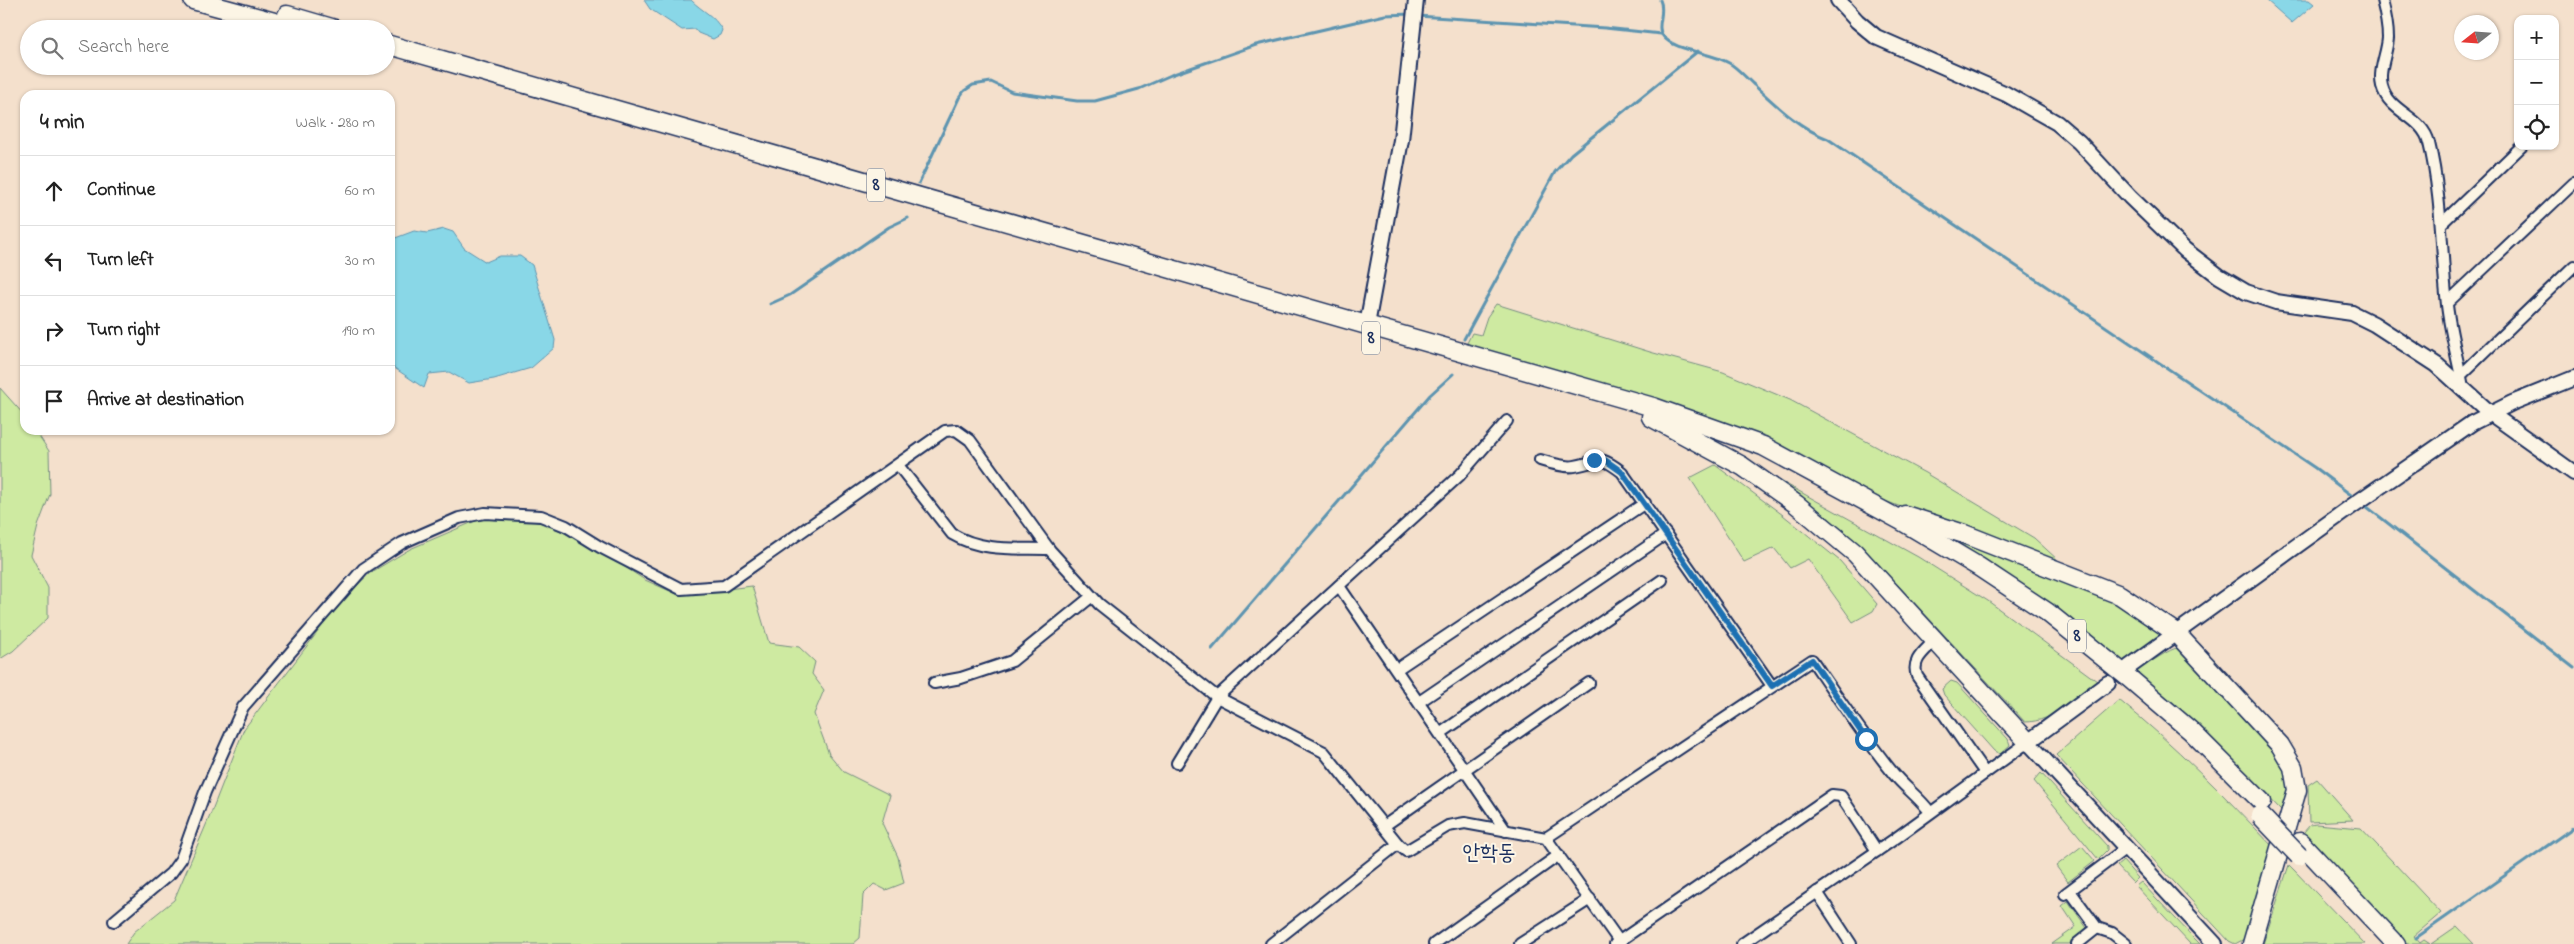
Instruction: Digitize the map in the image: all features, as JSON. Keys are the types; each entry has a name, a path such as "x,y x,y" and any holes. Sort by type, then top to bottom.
{"highway":[{"path":"193,0 267,20"},
{"path":"235,0 304,20"},
{"name":"8","path":"395,47 1653,407 1763,446 1867,502 1979,567 2046,612 2130,678 2191,731 2299,849 2381,944"},
{"name":"8","path":"395,58 821,182 1710,435 1757,455 1900,531 1978,578 2041,622 2141,702 2261,808"},
{"path":"1651,417 1742,466 1796,504 1856,554 2028,742"},
{"path":"1867,502 1964,534 2120,595 2176,633 2280,744 2293,767 2297,790 2252,944"},
{"name":"8","path":"2299,849 2396,944"}],"street":[{"path":"1367,325 1401,140 1416,0"},
{"path":"1838,0 1857,21 1876,37 2006,94 2057,123 2178,244 2219,276 2246,292 2276,302 2352,313 2374,324 2462,381 2490,413 2574,473"},
{"path":"2382,0 2388,36 2382,70 2382,84 2386,97 2394,106 2417,122 2425,131 2436,180 2447,303 2462,381"},
{"path":"2441,224 2518,150"},
{"path":"2447,303 2574,182"},
{"path":"2462,381 2574,266"},
{"path":"2129,667 2352,506 2490,413 2574,378"},
{"path":"1177,763 1218,697 1460,475 1507,421"},
{"path":"114,921 171,873 181,859 205,792 243,707 351,582 379,557 402,543 459,518 485,513 541,516 566,526 600,547 681,589 724,586 945,431 956,430 970,440 1049,549 1091,596 1218,697 1324,752 1398,844 1406,851 1448,826 1465,823 1546,838 1560,855 1618,943 1832,795 1841,796 1877,851"},
{"path":"1540,460 1574,466 1594,460 1605,460 1622,472 1772,686"},
{"path":"898,464 952,534 963,541 987,548 1049,549"},
{"path":"1397,669 1645,503"},
{"path":"1419,702 1666,534"},
{"path":"1441,733 1662,580"},
{"path":"1339,586 1465,768 1506,831"},
{"path":"934,682 961,678 1012,662 1091,596"},
{"path":"1935,640 1916,661 1914,668 1917,676 1985,773"},
{"path":"1546,838 1812,660 1866,739 1901,783 1922,801 1930,812"},
{"path":"1384,826 1589,683"},
{"path":"1742,944 1877,851 2108,683"},
{"path":"2028,742 2215,944"},
{"path":"1271,944 1398,844"},
{"path":"2126,848 2068,892 2097,928 2112,932 2126,944"},
{"path":"1434,944 1560,855"},
{"path":"1817,892 1851,944"},
{"path":"1520,944 1590,899"},
{"path":"2077,944 2097,928"}],"green space":[{"path":"1496,304 1650,352 1723,372 1790,400 1925,473 2034,538 2071,572 1867,494 1807,463 1465,347 1472,333 1481,335 1487,317"},
{"path":"0,388 20,410 20,435 38,435 49,451 50,494 38,526 31,555 48,588 48,618 13,651 0,659"},
{"path":"1715,465 1783,515 1840,561 1877,604 1873,611 1853,622 1808,559 1790,568 1774,548 1744,562 1690,478"},
{"path":"1757,468 1918,557 1988,601 2097,681 2055,714 2036,721 2025,722 1896,583 1805,499 1803,501"},
{"path":"480,519 521,519 543,523 591,545 645,580 679,595 752,586 769,643 799,647 815,662 812,674 824,690 814,714 829,754 844,772 890,795 882,823 898,857 904,883 886,890 874,884 863,895 860,938 853,944 126,944 134,932 174,900 244,729 341,601 370,573 410,549"},
{"path":"1921,524 2113,600 2163,634 2127,664 1997,567"},
{"path":"2176,648 2181,650 2280,758 2286,774 2289,791 2288,803 2281,810 2216,742 2133,669 2145,665"},
{"path":"1951,681 1957,683 2008,739 2010,745 2000,754 1994,751 1944,695 1942,689"},
{"path":"2119,700 2199,771 2274,848 2248,937 2235,944 2229,941 2056,755"},
{"path":"2041,773 2107,846 2107,850 2098,859 2034,781"},
{"path":"2317,779 2353,820 2309,822 2308,785"},
{"path":"2310,825 2361,828 2441,913 2414,936 2420,943 2424,940 2430,944 2408,944 2303,833"},
{"path":"2082,846 2095,861 2068,882 2056,866"},
{"path":"2123,861 2138,878 2133,883 2117,866"},
{"path":"2289,865 2294,870 2365,944 2263,944"},
{"path":"2141,882 2200,944 2190,944 2136,886"},
{"path":"2068,901 2089,931 2069,944 2052,944 2076,927 2062,906"},
{"path":"2457,926 2474,944 2431,944"}],"water":[{"path":"644,0 691,0 712,17 722,30 720,35 713,39 698,33 695,29 682,30 650,9"},
{"path":"2266,0 2309,0 2314,4 2292,23"},
{"path":"444,229 453,232 464,248 486,262 500,256 520,256 532,265 555,340 554,348 531,368 494,379 469,383 449,372 429,374 424,388 395,368 395,238 414,231 427,233"}],"waterway":[{"path":"1660,0 1662,5 1660,28 1663,36 1668,41 1675,45 1713,56 1732,65 1780,109 1807,129 1828,139 2315,468 2355,498"},
{"path":"919,183 959,98 964,91 973,85 991,82 1012,92 1077,101 1095,101 1139,89 1171,75 1256,45 1385,15 1412,14"},
{"path":"1417,16 1605,28 1661,34"},
{"path":"1464,339 1555,172 1571,154 1698,51"},
{"path":"770,304 790,295 889,227 908,218"},
{"path":"1212,649 1430,395 1453,374"},
{"path":"2362,503 2574,668"},
{"path":"2416,938 2574,827"}],"district":[{"name":"안학동","path":"1489,854"}],"route":[{"path":"1594,460 1605,460 1622,472 1772,686 1812,660 1866,739"}]}
